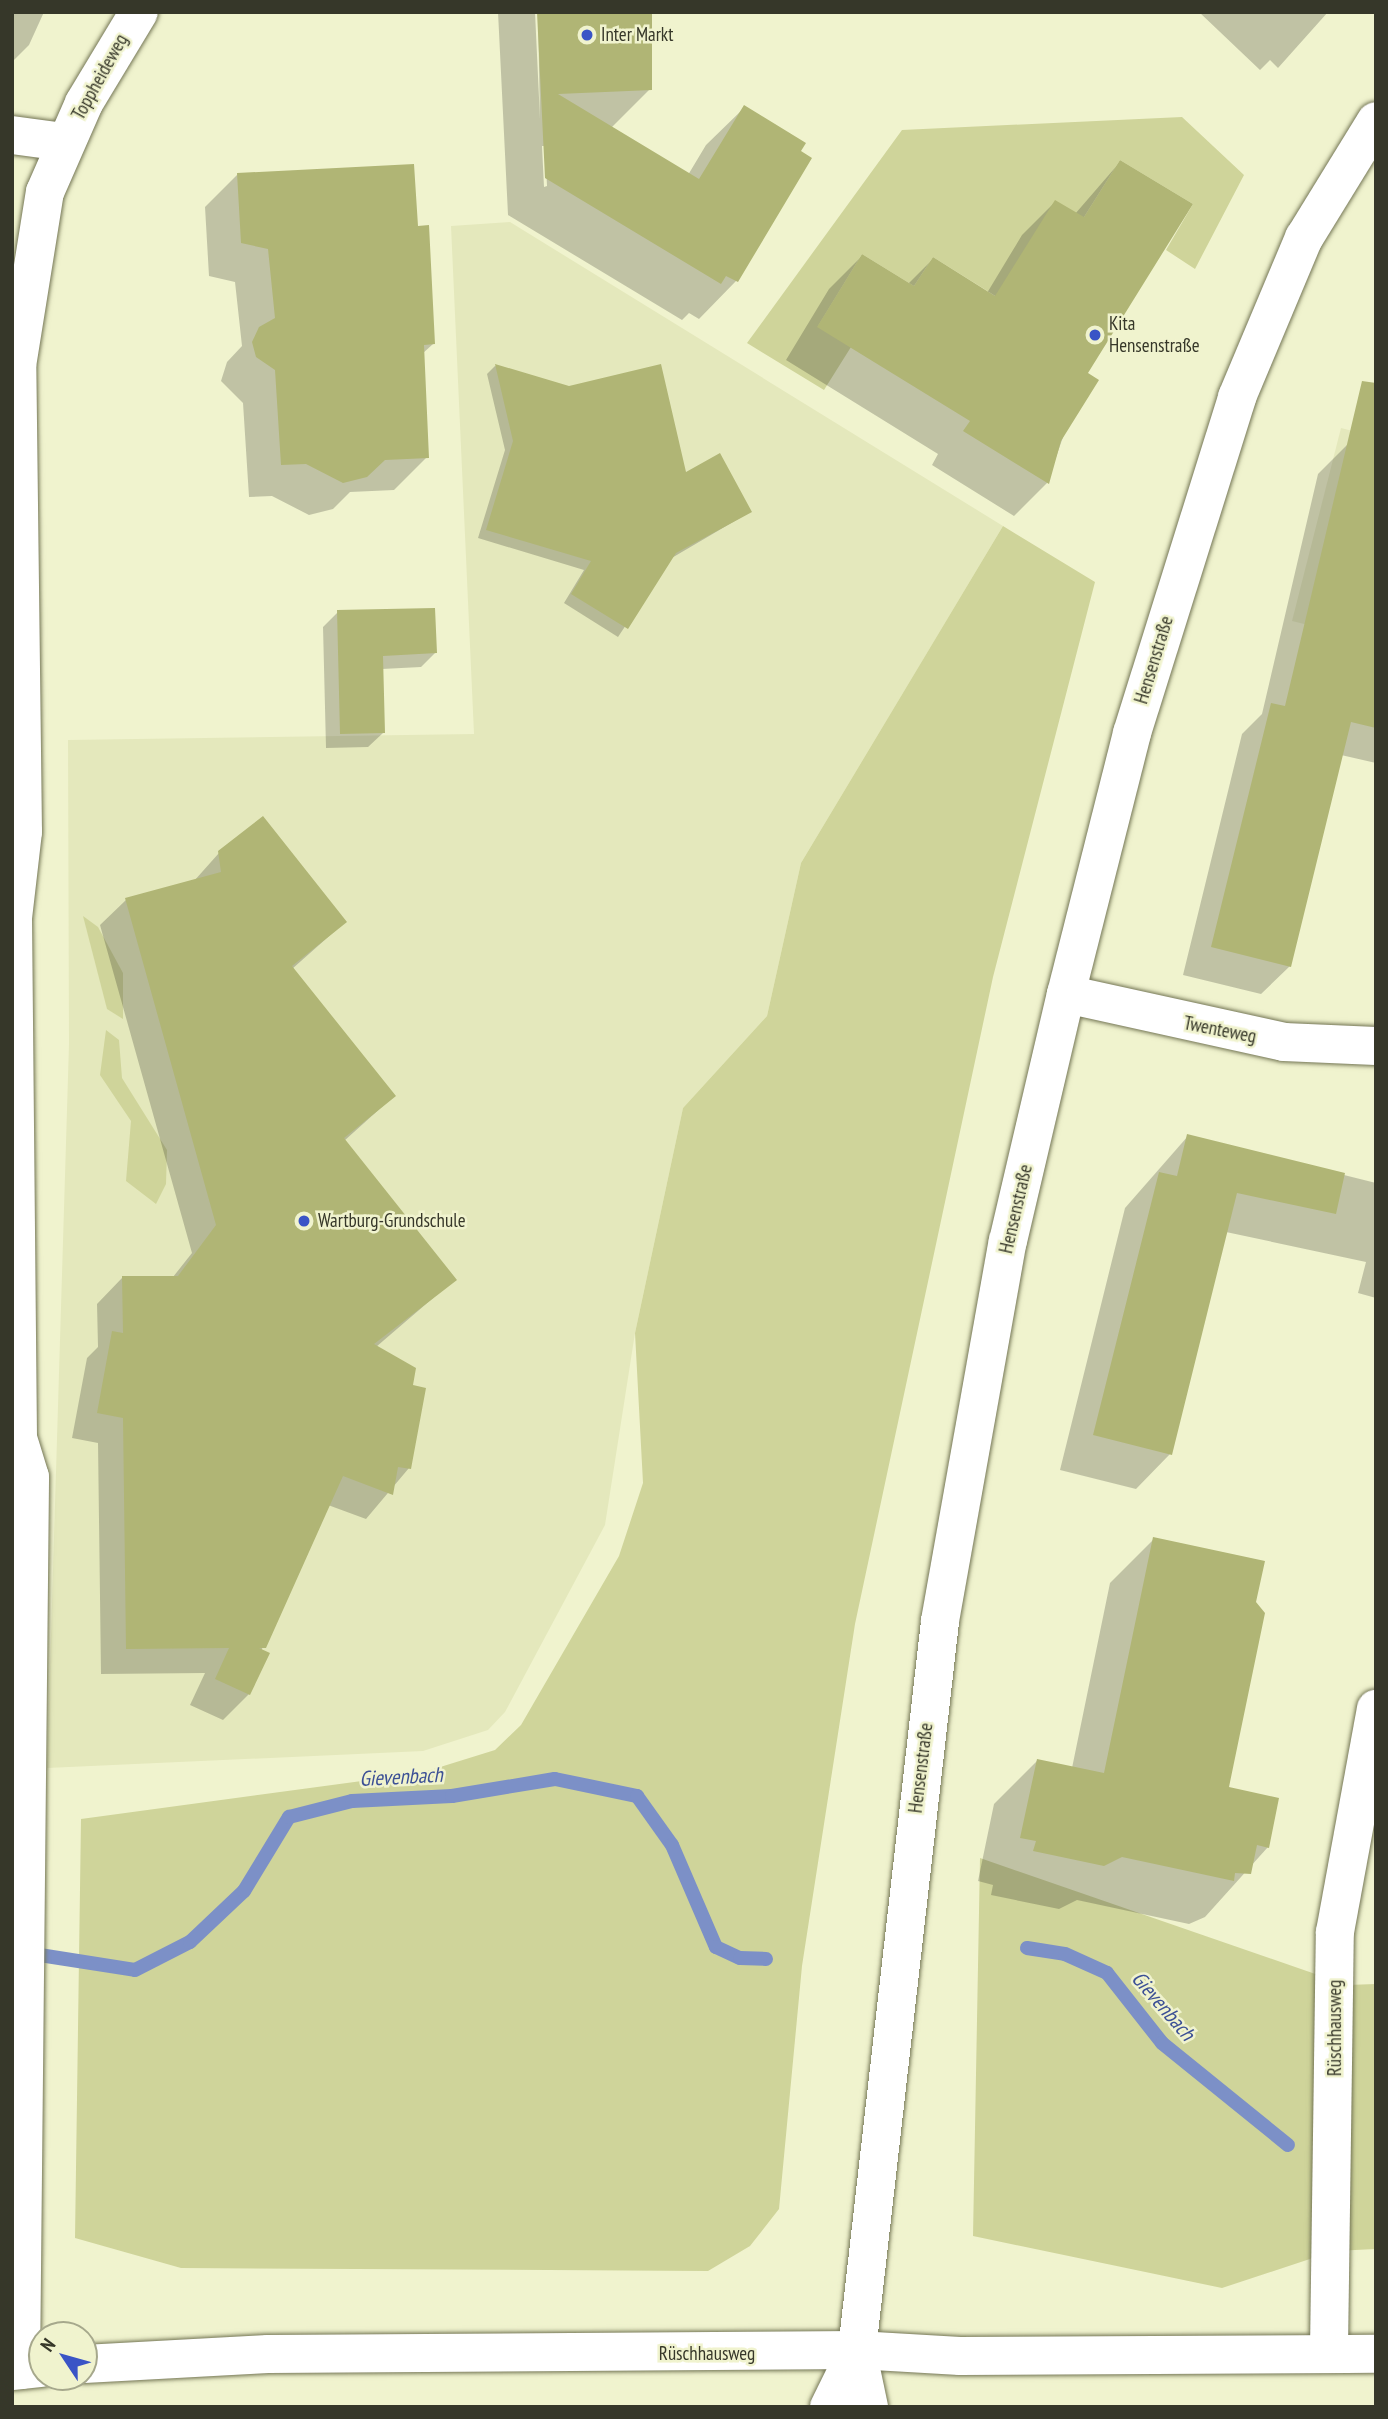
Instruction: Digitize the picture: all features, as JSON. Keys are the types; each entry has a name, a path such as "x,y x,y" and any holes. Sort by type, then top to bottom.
{"street":[{"name":"Toppheideweg","path":"25,2370 30,1477 18,1438 13,945 23,832 16,366 45,192 64,142 139,12"},
{"name":"Hensenstraße","path":"857,2350 940,1621 1008,1241 1066,994 1132,733 1237,397 1304,238 1376,121"},
{"name":"Toppheideweg","path":"12,135 64,142"},
{"name":"Twenteweg","path":"1066,994 1284,1042 1376,1046"},
{"name":"Rüschhausweg","path":"1329,2350 1335,1932 1376,1709"},
{"name":"Rüschhausweg","path":"98,2363 268,2354 857,2350 960,2356 1329,2350 1376,2354"},
{"path":"829,2407 857,2350"},
{"path":"857,2350 869,2407"}],"shaded area":[{"path":"1182,117 1244,175 1195,269 1166,250 1193,204 1120,160 1084,217 997,297 933,257 914,286 862,254 818,326 851,347 824,390 747,343 902,130"},
{"path":"510,222 1003,526 801,863 767,1016 683,1108 635,1333 605,1525 505,1712 488,1730 423,1751 47,1768 69,1044 68,740 474,734 451,226"},
{"path":"1341,428 1376,437 1376,642 1292,621"},
{"path":"1003,526 1095,582 993,977 855,1624 802,1966 779,2209 750,2246 708,2271 181,2268 75,2238 81,1819 421,1773 495,1750 521,1725 619,1556 643,1483 635,1333 683,1108 767,1016 801,863"},
{"path":"83,916 98,927 123,973 123,1019 107,1009"},
{"path":"106,1030 119,1040 122,1078 167,1150 166,1184 156,1204 126,1181 131,1121 100,1075"},
{"path":"980,1858 1347,1985 1376,1984 1376,2249 1334,2251 1222,2288 973,2236"}],"building":[{"path":"537,12 652,12 652,90 558,94 699,179 744,105 806,143 801,151 812,158 738,282 726,276 721,284 545,178"},
{"path":"1120,160 1193,204 1088,373 1099,380 1061,441 1049,484 963,431 970,421 817,327 862,254 914,286 933,257 995,296 1055,200 1084,217"},
{"path":"414,164 418,226 429,225 435,344 424,345 429,458 385,460 367,477 343,483 306,464 281,465 275,370 256,357 252,342 259,327 275,318 268,249 241,243 237,173"},
{"path":"495,364 569,386 661,364 686,472 720,453 752,512 676,553 628,629 571,594 591,561 486,530 513,441"},
{"path":"1362,381 1376,383 1376,728 1351,722 1291,967 1211,947 1271,703 1285,706"},
{"path":"435,608 437,653 383,656 385,733 340,734 337,610"},
{"name":"Wartburg-Grundschule","path":"263,816 347,922 292,966 396,1096 344,1138 457,1280 374,1344 416,1368 413,1385 426,1388 411,1469 398,1467 393,1495 343,1476 266,1648 259,1648 270,1653 250,1695 215,1679 229,1648 126,1649 123,1418 97,1413 112,1331 123,1333 122,1276 178,1276 216,1225 125,898 221,872 218,851"},
{"path":"1187,1134 1345,1173 1336,1214 1237,1193 1172,1455 1093,1435 1159,1172 1177,1176"},
{"path":"1153,1537 1265,1561 1256,1602 1265,1613 1229,1787 1279,1798 1269,1848 1257,1845 1251,1874 1235,1873 1234,1881 1122,1857 1104,1866 1033,1851 1036,1841 1020,1838 1037,1759 1104,1773"}],"waterway":[{"name":"Gievenbach","path":"27,1953 135,1970 190,1942 244,1891 289,1817 352,1801 452,1796 555,1779 637,1796 672,1845 716,1947 740,1958 766,1959"},
{"name":"Gievenbach","path":"1027,1948 1065,1954 1107,1973 1162,2043 1288,2145"}],"place":[{"name":"Inter Markt","path":"587,35"},
{"name":"Kita Hensenstraße","path":"1095,335"},
{"name":"Wartburg-Grundschule","path":"304,1221"}]}
